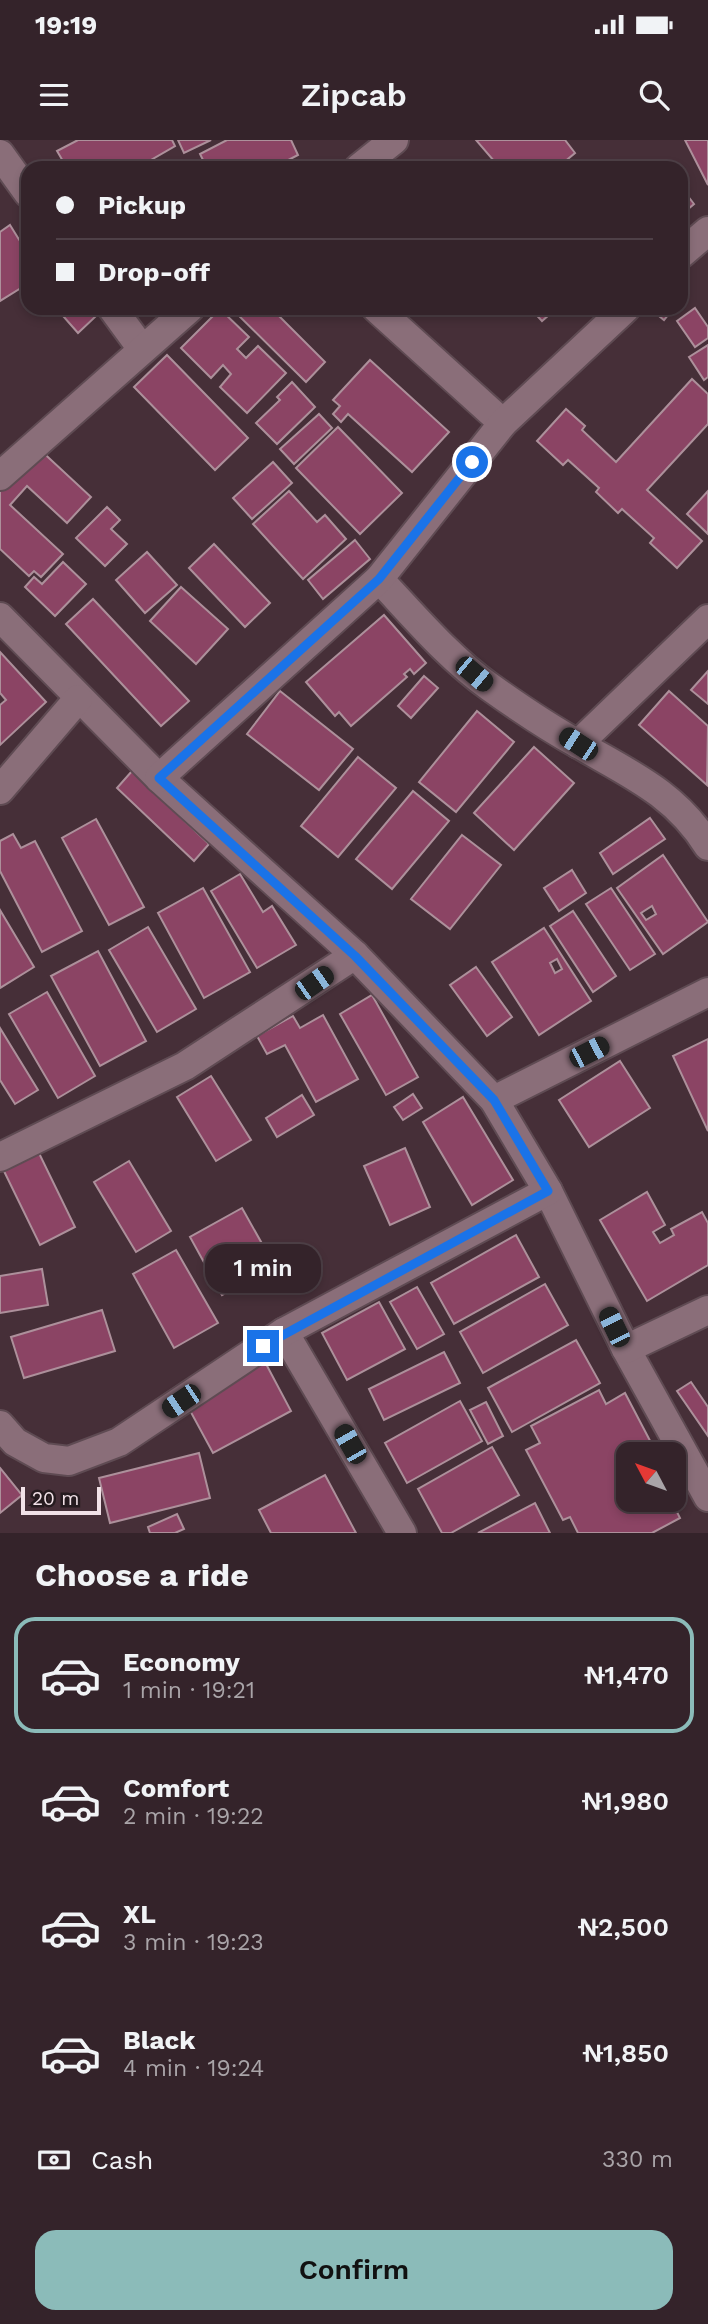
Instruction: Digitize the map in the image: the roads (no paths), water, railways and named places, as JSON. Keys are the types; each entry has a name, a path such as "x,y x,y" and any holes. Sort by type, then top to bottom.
{"street":[{"path":"368,161 394,140"},
{"path":"0,154 21,183"},
{"path":"688,248 708,231"},
{"path":"116,315 142,349"},
{"path":"0,477 182,315"},
{"path":"384,315 503,423"},
{"path":"159,778 379,579 503,423 619,315"},
{"path":"379,579 444,648 489,686 578,744 648,782 696,827 708,846"},
{"path":"0,617 78,699 159,778 355,956 494,1100 548,1191 625,1349 708,1497"},
{"path":"578,744 708,619"},
{"path":"0,790 78,699"},
{"path":"0,1157 185,1066 355,956"},
{"path":"494,1100 708,992"},
{"path":"0,1425 15,1442 44,1458 69,1461 119,1442 284,1332 548,1191"},
{"path":"625,1349 708,1310"},
{"path":"284,1332 402,1533"}]}
